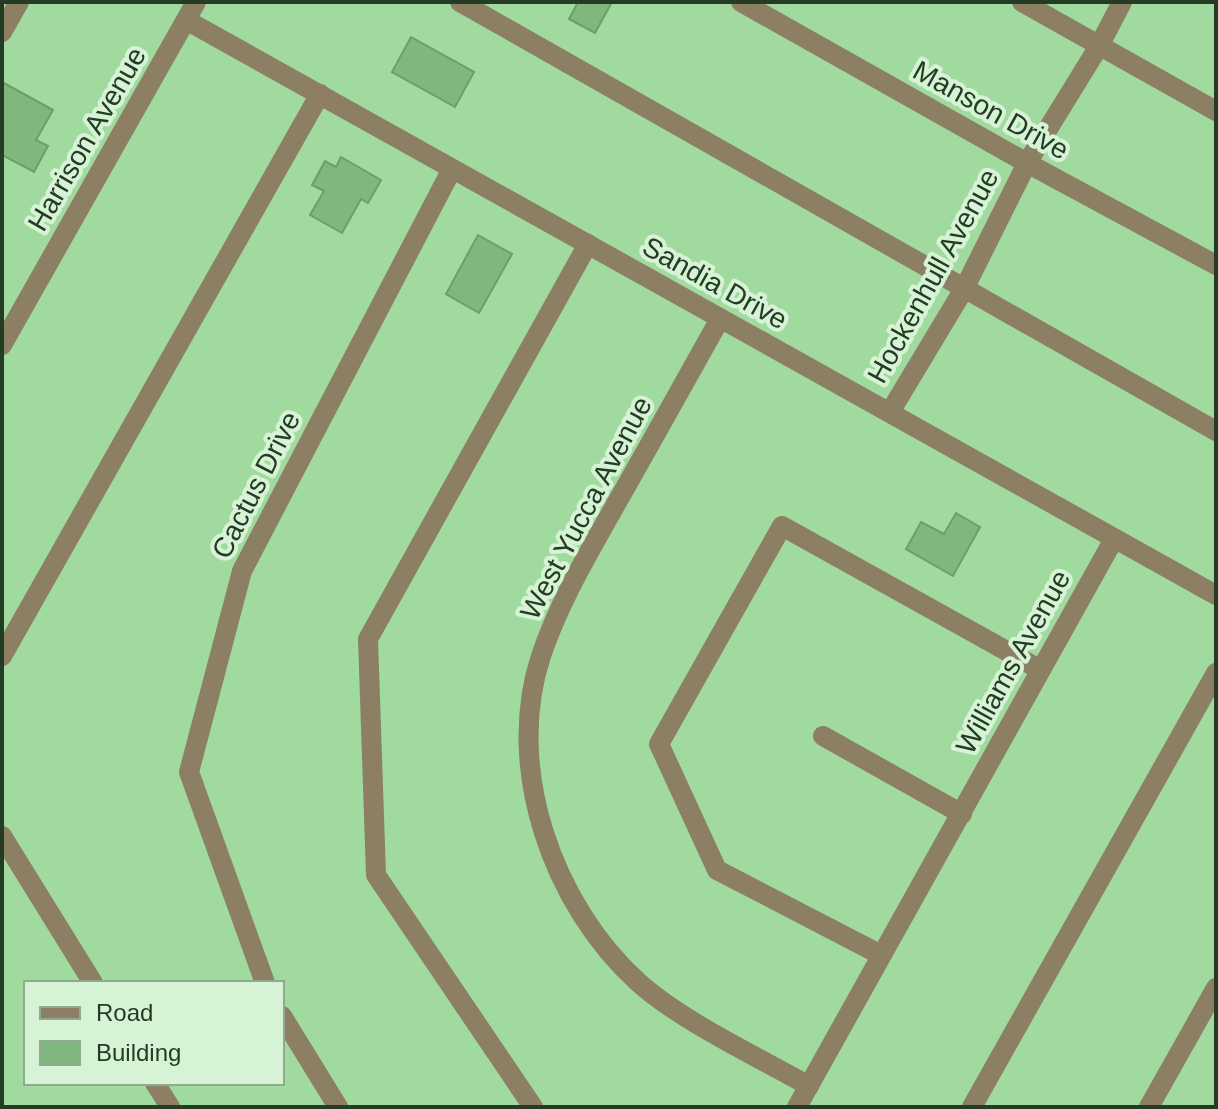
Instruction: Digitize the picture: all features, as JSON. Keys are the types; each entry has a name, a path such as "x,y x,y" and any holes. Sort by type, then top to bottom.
{"street":[{"path":"2,32 19,2"},
{"path":"460,2 1216,431"},
{"name":"Manson Drive","path":"741,2 1216,265"},
{"path":"1022,2 1216,111"},
{"name":"Hockenhull Avenue","path":"890,412 964,289 1027,163 1099,46 1122,2"},
{"name":"Sandia Drive","path":"191,11 320,94 1216,595"},
{"name":"Harrison Avenue","path":"2,345 191,11"},
{"path":"2,656 320,94"},
{"name":"Cactus Drive","path":"264,981 189,772 242,571 452,169"},
{"path":"533,1107 376,875 368,639 588,244"},
{"name":"West Yucca Avenue","path":"720,319 561,602 540,658 534,685 530,738 536,803 544,835 574,905 612,957 641,984 672,1006 809,1086"},
{"path":"881,955 717,870 659,744 782,526 1039,669"},
{"name":"Williams Avenue","path":"797,1107 1114,539"},
{"path":"972,1107 1216,673"},
{"path":"823,736 962,814"},
{"path":"2,836 92,981"},
{"path":"1149,1107 1216,988"},
{"path":"284,1019 338,1107"},
{"path":"156,1085 170,1107"}],"building":[{"path":"578,2 612,2 595,33 569,19"},
{"path":"411,37 474,72 455,107 392,72"},
{"path":"2,82 53,110 36,140 48,146 34,172 2,155"},
{"path":"341,157 381,180 368,203 361,199 342,233 310,215 324,191 312,185 325,161 336,167"},
{"path":"478,235 512,254 479,313 446,294"},
{"path":"956,513 980,527 953,576 906,549 921,522 944,534"}]}
